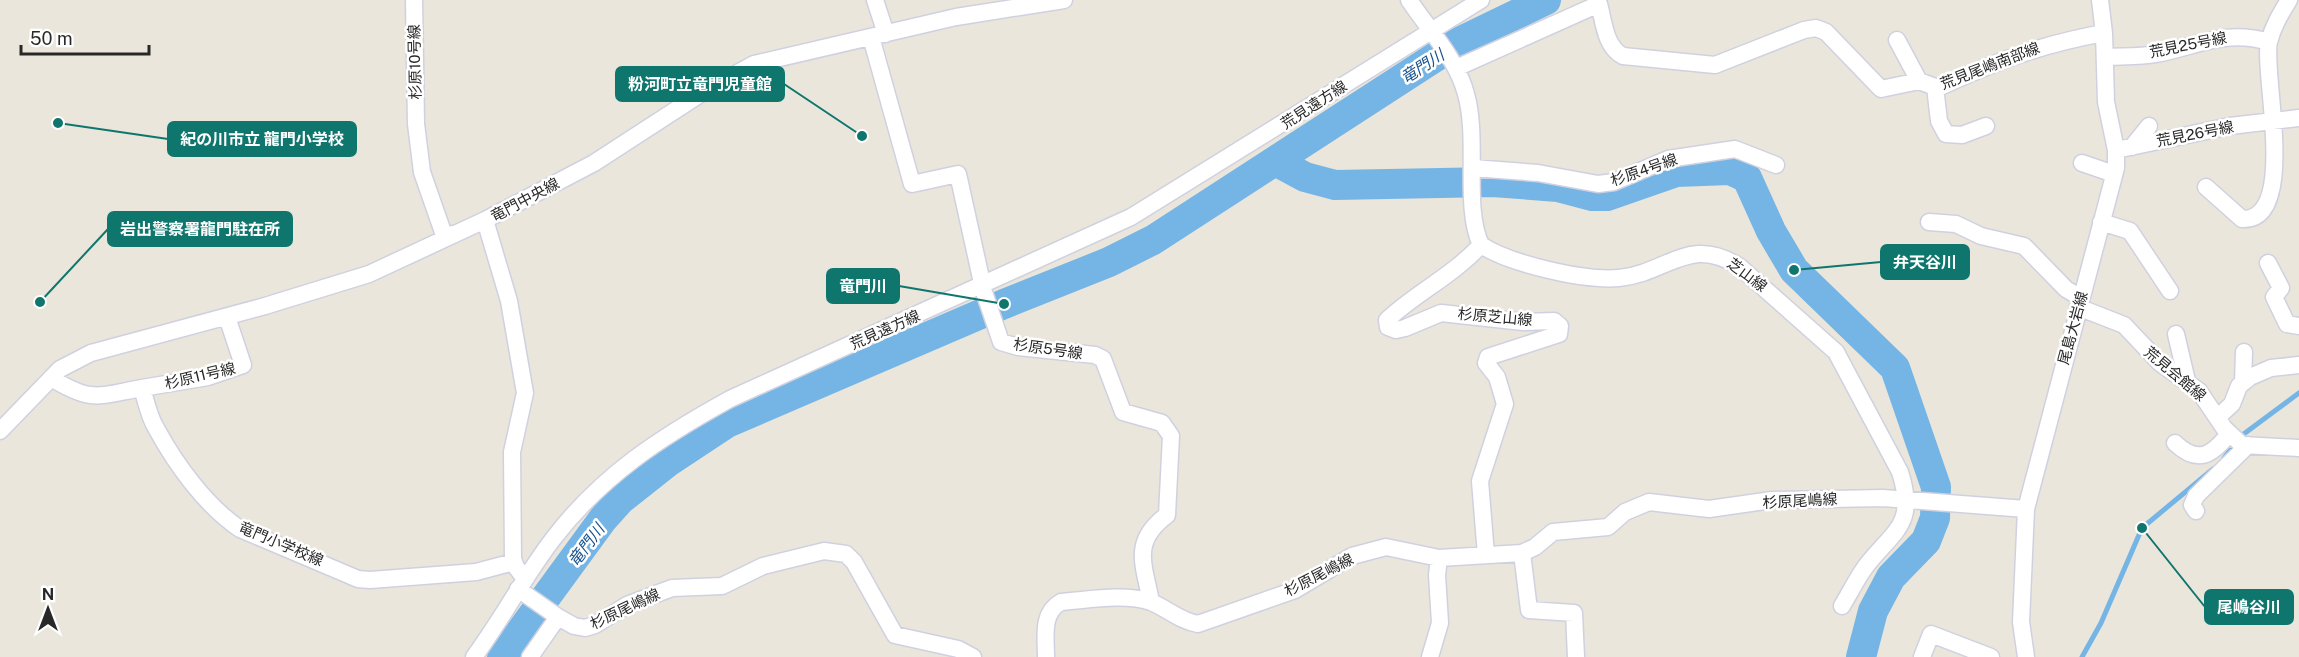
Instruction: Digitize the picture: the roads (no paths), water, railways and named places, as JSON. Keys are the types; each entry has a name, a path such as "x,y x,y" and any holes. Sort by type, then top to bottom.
{"street":[{"name":"杉原10号線","path":"414,0 416,124 422,172 445,238"},
{"path":"875,0 879,35"},
{"name":"竜門中央線","path":"445,238 485,220 594,163 730,75 754,64 956,17 1064,0"},
{"path":"1409,0 1455,67 1467,96 1470,112 1474,225 1481,246"},
{"name":"荒見遠方線","path":"474,657 553,539 599,488 668,433 730,399 983,289 1131,217 1433,35 1481,0"},
{"name":"尾島大岩線","path":"2026,657 2021,622 2026,509 2114,174 2124,148 2106,102 2104,33 2100,0"},
{"path":"2206,187 2242,219 2256,216 2266,206 2276,162 2268,58 2269,42 2278,18 2289,0"},
{"name":"荒見尾嶋南部線","path":"1455,67 1602,2 1609,42 1615,52 1623,56 1715,65 1804,30 1816,28 1826,32 1881,89 1927,84 1938,88 2027,50 2104,33"},
{"name":"杉原5号線","path":"879,35 912,184 958,174 983,289 1001,342 1095,355 1103,359 1123,412 1162,423 1171,436 1167,515 1154,524 1142,545 1151,602"},
{"name":"荒見25号線","path":"2105,57 2155,54 2224,37 2249,36 2269,42"},
{"path":"1898,40 1927,84 1939,121 1946,134 1962,135 1986,126"},
{"name":"荒見26号線","path":"2124,148 2274,119 2299,118"},
{"path":"2124,148 2149,126"},
{"name":"杉原4号線","path":"1473,169 1550,175 1598,184 1614,182 1668,159 1735,149 1776,165"},
{"path":"2082,163 2114,174"},
{"path":"485,220 509,301 525,393 512,452 514,562"},
{"name":"荒見会館線","path":"1929,222 1956,224 1991,239 2025,246 2080,302 2124,325 2160,363 2199,391 2238,441"},
{"path":"2101,222 2130,231 2170,291"},
{"path":"0,431 60,369 92,353 227,317 369,274 445,238"},
{"name":"芝山線","path":"1481,246 1505,258 1597,278 1620,278 1644,272 1693,252 1710,253 1726,258 1740,267 1836,352 1913,500"},
{"name":"杉原芝山線","path":"1481,246 1461,267 1387,320 1388,327 1396,330 1441,313 1523,322 1554,321 1560,326 1559,334 1488,357 1486,363 1497,377 1505,404 1480,481 1486,555"},
{"path":"2268,263 2281,288 2274,297 2287,324 2299,326"},
{"name":"杉原11号線","path":"142,388 208,377 243,365 227,317"},
{"path":"2176,334 2187,381"},
{"path":"2243,383 2244,352"},
{"path":"2218,417 2232,404 2243,383 2250,377 2271,368 2299,365"},
{"path":"51,378 77,394 94,397 142,388"},
{"name":"竜門小学校線","path":"142,388 155,427 179,463 200,492 240,529 358,579 476,572 514,562"},
{"path":"2175,443 2187,453 2204,455 2238,441 2299,448"},
{"path":"2196,511 2192,505 2196,496 2242,454 2238,441"},
{"name":"杉原尾嶋線","path":"1046,657 1047,615 1052,607 1061,602 1132,599 1151,602 1186,622 1198,624 1295,590 1352,556 1386,547 1439,558 1522,553 1535,548 1553,532 1608,526 1625,512 1649,502 1709,509 1772,500 1913,500 2026,509"},
{"path":"1842,606 1866,566 1896,534 1913,500"},
{"name":"杉原尾嶋線","path":"514,562 522,587 557,617 574,626 585,628 595,625 627,605 672,588 722,586 763,566 834,550 846,554 854,562 894,635 958,649 973,657"},
{"path":"1522,553 1529,610 1574,614 1576,657"},
{"path":"1431,657 1440,623 1437,575 1439,558"},
{"path":"530,657 557,617"},
{"path":"1922,657 1931,634 1991,657"}],"waterway":[{"name":"竜門川","path":"502,657 603,519 620,500 668,462 727,423 1004,304 1109,262 1153,240 1457,43 1546,0"},
{"path":"1277,162 1305,177 1335,185 1493,182 1558,187 1592,196 1607,196 1676,172 1730,170 1747,178 1771,231 1794,270 1895,368 1936,487 1935,518 1926,541 1891,577 1873,611 1861,657"},
{"path":"2224,458 2241,436 2299,393"},
{"path":"2082,657 2101,623 2142,528 2213,469"}],"place":[{"name":"紀の川市立 龍門小学校","path":"58,123"},
{"name":"粉河町立竜門児童館","path":"862,136"},
{"name":"弁天谷川","path":"1794,270"},
{"name":"岩出警察署龍門駐在所","path":"40,302"},
{"name":"竜門川","path":"1004,304"},
{"name":"尾嶋谷川","path":"2142,528"}]}
